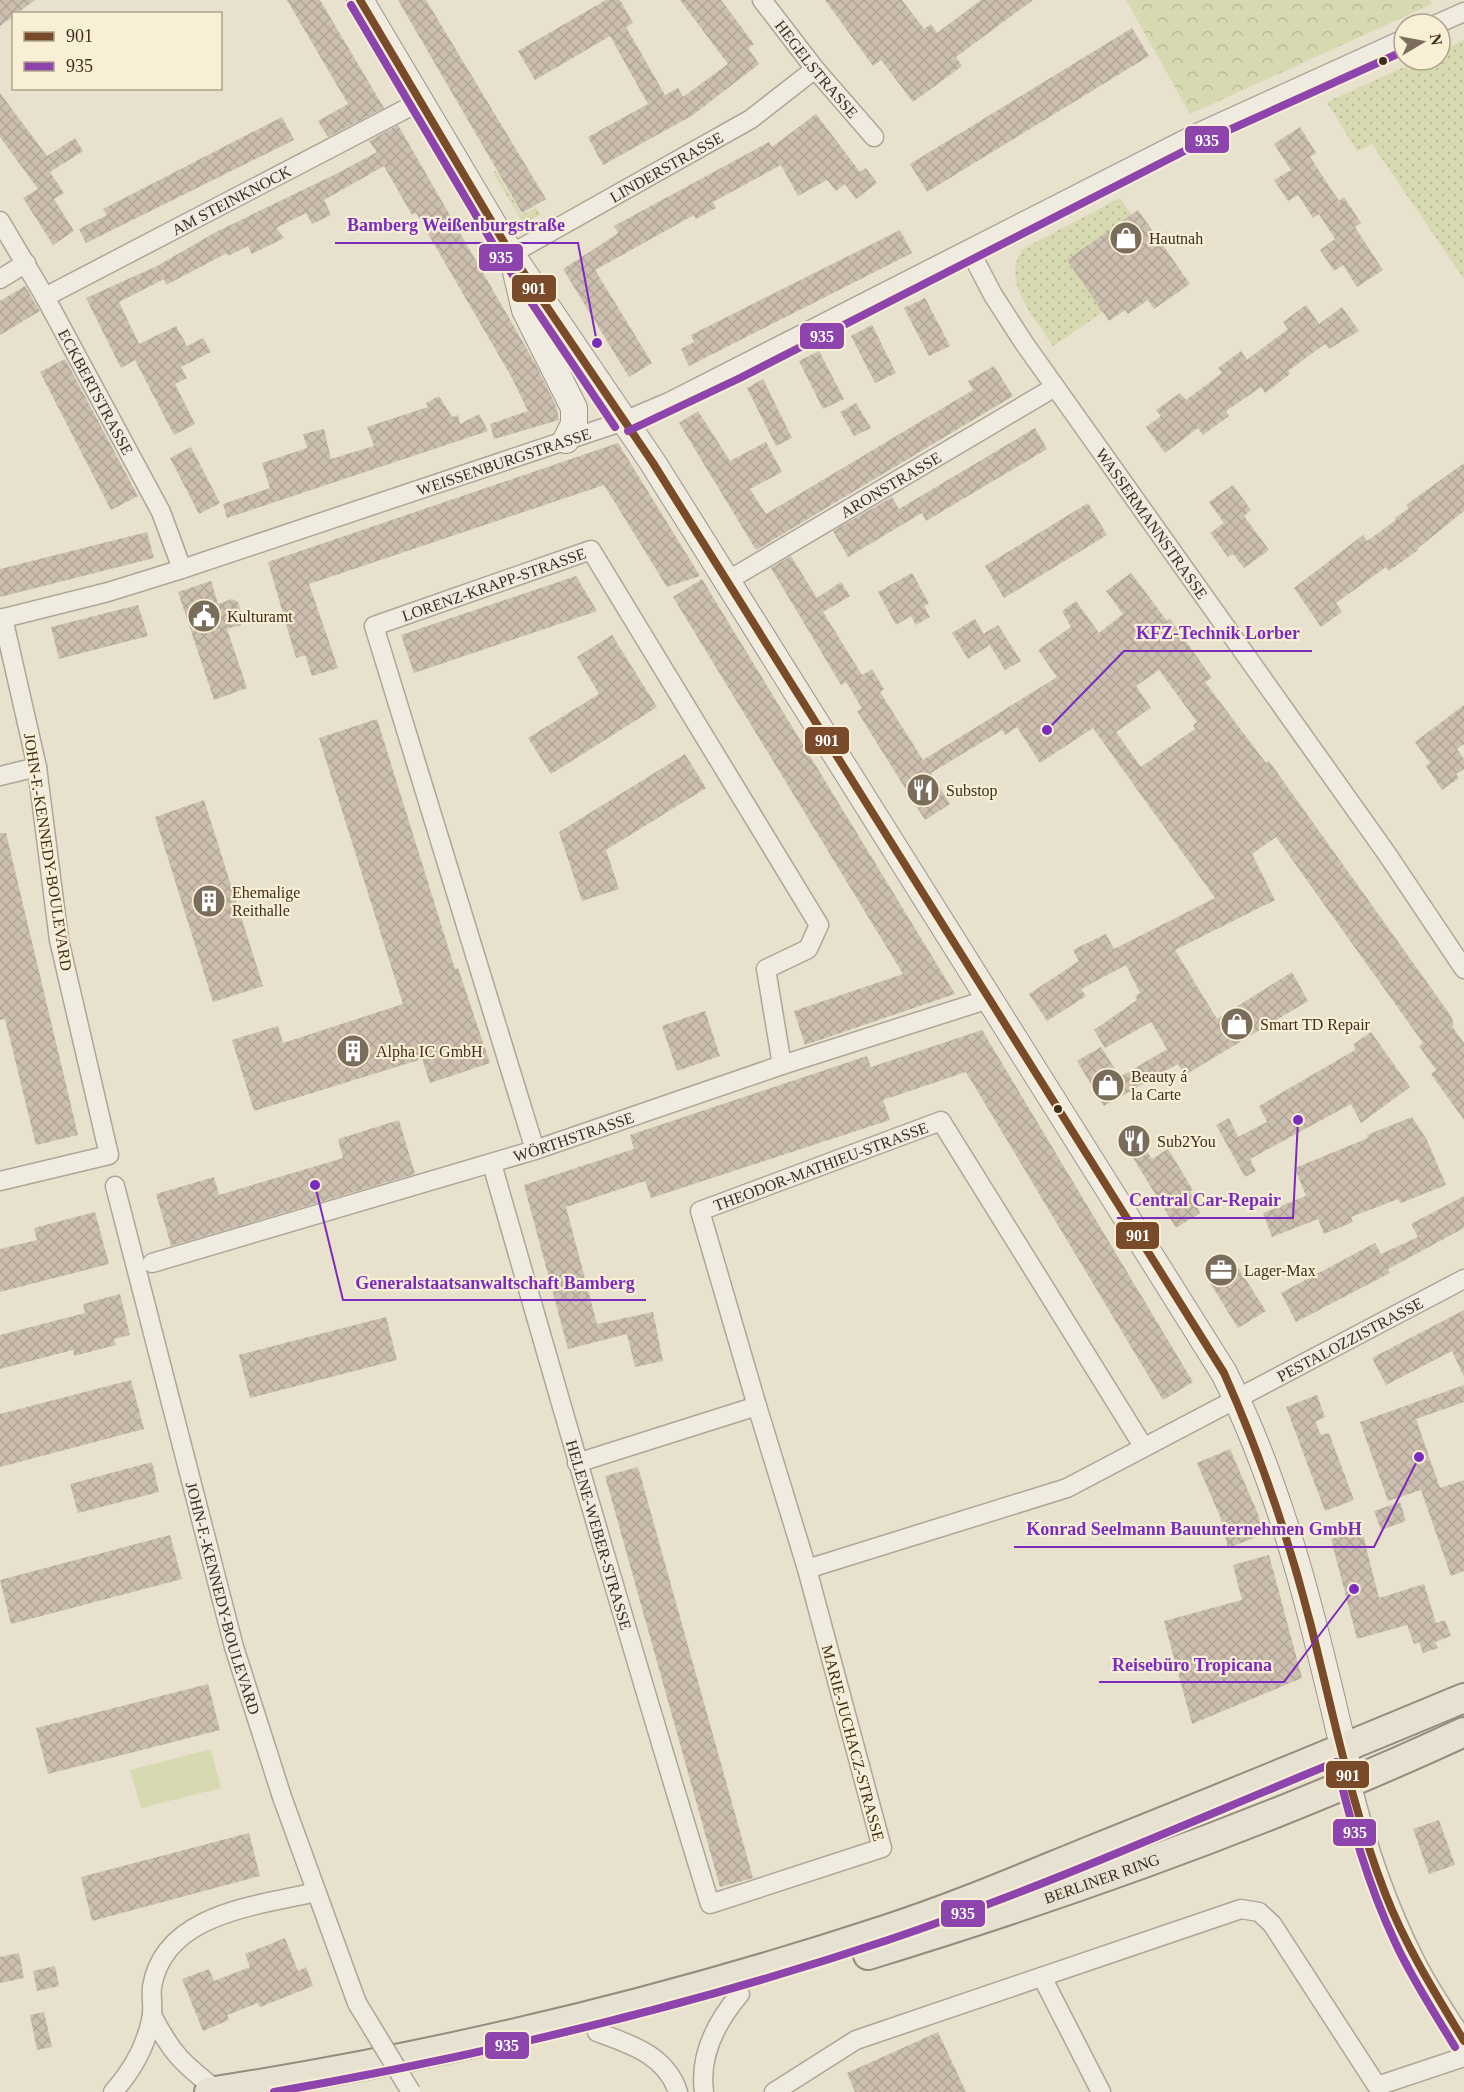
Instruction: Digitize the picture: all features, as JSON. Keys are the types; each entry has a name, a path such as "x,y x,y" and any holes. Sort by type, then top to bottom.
{"main road":[{"name":"BERLINER RING","path":"213,2091 421,2053 508,2034 769,1966 888,1929 1011,1883 1464,1698"},
{"name":"BERLINER RING","path":"309,2092 426,2071 597,2032 740,1994 1005,1913 1176,1851 1351,1781 1464,1732"}],"street":[{"path":"360,0 512,254 728,581 1224,1373 1259,1448 1282,1518 1351,1781 1378,1874 1417,1964 1464,2041"},
{"name":"HEGELSTRASSE","path":"762,0 815,69 874,137"},
{"name":"WEISSENBURGSTRASSE","path":"2,618 108,592 182,569 624,421 669,402 970,251 1195,134 1392,44"},
{"name":"LINDERSTRASSE","path":"512,254 751,119 815,69"},
{"name":"AM STEINKNOCK","path":"45,297 419,102"},
{"name":"ECKBERTSTRASSE","path":"0,221 45,297 160,512 182,569"},
{"name":"WASSERMANNSTRASSE","path":"970,251 993,295 1055,387 1387,854 1464,969"},
{"path":"512,254 525,310 573,408 574,424 566,440"},
{"path":"0,279 26,263"},
{"name":"ARONSTRASSE","path":"728,581 1055,387"},
{"name":"LORENZ-KRAPP-STRASSE","path":"535,1150 374,626 591,550 819,925 808,949 766,969 782,1065"},
{"name":"JOHN-F.-KENNEDY-BOULEVARD","path":"0,1181 109,1155 59,940 37,767 2,618"},
{"path":"0,776 37,767"},
{"name":"WÖRTHSTRASSE","path":"152,1263 492,1164 782,1065 989,999"},
{"name":"THEODOR-MATHIEU-STRASSE","path":"757,1406 700,1211 941,1121 1143,1446"},
{"name":"HELENE-WEBER-STRASSE","path":"492,1164 577,1463 710,1904"},
{"name":"JOHN-F.-KENNEDY-BOULEVARD","path":"115,1186 220,1597 253,1707 315,1892 357,2003 411,2092"},
{"name":"PESTALOZZISTRASSE","path":"807,1569 1067,1488 1464,1279"},
{"path":"577,1463 757,1406 807,1569"},
{"name":"MARIE-JUCHACZ-STRASSE","path":"710,1904 882,1848 807,1569"},
{"path":"112,2092 123,2081 141,2051 152,2015 152,1986 167,1949 189,1930 219,1915 315,1892"},
{"path":"774,2092 856,2040 1241,1909 1259,1912 1277,1932 1369,2089 1464,2057"},
{"path":"1042,1977 1101,2092"},
{"path":"704,2092 702,2078 710,2042 730,2006 740,1994"},
{"path":"152,2015 168,2048 213,2091"},
{"path":"597,2032 648,2053 660,2063 675,2083 678,2092"}],"green space":[{"path":"1126,0 1430,0 1432,4 1414,12 1392,12 1392,22 1190,114"},
{"path":"1464,40 1464,279 1372,144 1357,151 1327,102 1393,72 1452,72 1452,46"},
{"path":"496,171 522,215 536,207 540,215 523,223 493,172"},
{"path":"1120,198 1132,215 1067,260 1103,312 1053,346 1030,312 1017,287 1015,274 1017,261 1023,249"},
{"path":"211,1749 221,1788 141,1808 130,1770"}],"building":[{"path":"0,0 35,0 19,12 12,12 12,17 0,26"},
{"path":"287,0 320,0 384,108 328,137 318,121 348,104"},
{"path":"398,0 426,0 546,199 522,213"},
{"path":"606,0 620,0 633,23 626,27 665,95 678,88 683,97 728,64 680,0 721,0 754,44 748,48 759,64 693,115 603,165 588,137 648,104 610,36 535,80 518,51"},
{"path":"825,0 902,0 924,29 931,24 937,33 981,0 1033,0 956,57 962,66 913,102 881,60 873,66"},
{"path":"1132,28 1149,56 927,192 910,164"},
{"path":"0,93 47,156 75,138 83,151 50,172 64,193 54,199 74,231 53,245 23,198 38,189 0,137"},
{"path":"816,114 860,172 866,168 877,183 856,199 845,184 836,191 827,180 798,196 781,165 713,202 716,208 696,219 694,215 595,270 652,363 629,377 563,269 618,233 614,226 769,142 772,147"},
{"path":"282,117 294,140 86,243 79,229 107,215 103,209"},
{"path":"398,125 536,365 556,406 559,420 494,439 490,424 528,411 512,378 416,213 412,215 384,166 324,200 331,215 312,224 306,213 276,228 284,238 252,254 248,246 228,256 227,253 166,285 164,279 119,302 139,344 176,326 187,346 203,338 211,352 181,367 187,378 175,384 195,424 174,435 135,360 121,368 86,298 157,266 216,232 377,152 369,141"},
{"path":"1300,127 1316,153 1310,157 1339,201 1344,197 1361,223 1355,227 1383,270 1357,287 1343,265 1334,271 1320,250 1335,239 1319,214 1313,218 1298,195 1288,201 1274,180 1291,170 1274,144"},
{"path":"1138,210 1190,284 1154,309 1148,300 1128,314 1125,310 1109,321 1067,260"},
{"path":"900,230 912,253 689,366 681,349 694,342 691,335"},
{"path":"25,286 40,311 0,335 0,301"},
{"path":"925,298 950,346 929,356 904,308"},
{"path":"1306,305 1319,324 1342,307 1359,331 1329,349 1325,344 1288,371 1290,374 1265,393 1261,387 1226,411 1229,416 1203,435 1198,428 1165,453 1146,427 1161,416 1156,410 1180,393 1186,400 1222,373 1218,368 1241,351 1247,360 1288,329 1283,322"},
{"path":"872,325 896,373 875,383 851,336"},
{"path":"819,351 844,399 823,409 799,361"},
{"path":"65,359 138,496 111,510 40,372"},
{"path":"994,366 1013,396 756,550 679,423 698,411 730,461 766,442 782,472 750,489 766,514 973,390 968,381"},
{"path":"763,379 792,438 776,446 747,388"},
{"path":"439,396 452,417 458,415 460,424 479,414 488,431 227,518 223,504 270,488 262,463 307,448 303,434 324,429 331,459 374,446 367,427 428,407 426,403"},
{"path":"856,403 871,428 854,436 840,412"},
{"path":"1035,428 1047,449 926,521 922,513 848,557 833,531 892,497 899,509"},
{"path":"618,443 700,576 667,587 604,485 309,584 338,668 312,676 305,655 296,658 268,562"},
{"path":"191,447 220,503 199,514 170,458"},
{"path":"1464,463 1464,511 1389,571 1386,567 1336,603 1342,612 1321,627 1294,588 1363,535 1367,541 1396,520 1395,518 1409,508 1406,505"},
{"path":"1233,485 1251,510 1244,516 1269,550 1244,568 1233,554 1228,557 1210,533 1224,523 1209,502"},
{"path":"1088,503 1107,535 1004,598 985,566"},
{"path":"147,532 154,558 0,597 0,569"},
{"path":"791,556 817,598 841,582 850,596 823,612 862,675 872,669 884,689 880,692 923,760 1057,677 1038,650 1071,627 1062,611 1076,601 1099,633 1123,614 1106,591 1131,573 1167,621 1170,619 1212,678 1205,682 1266,763 1269,761 1451,1016 1454,1025 1452,1026 1464,1043 1464,1120 1431,1074 1436,1070 1419,1046 1423,1043 1276,837 1252,854 1275,900 1175,950 1217,1019 1292,972 1308,1001 1185,1075 1178,1064 1104,1106 1077,1061 1101,1047 1120,1077 1167,1049 1151,1022 1105,1048 1094,1030 1137,1000 1135,996 1140,993 1126,965 1081,989 1086,996 1047,1021 1029,994 1079,961 1073,950 1106,934 1114,949 1215,898 1093,728 1040,763 1017,727 1005,735 1002,730 931,773 950,804 925,820 857,711 862,708 846,682 841,685 771,568","holes":["1159,670 1197,722 1193,725 1195,729 1141,767 1116,732 1151,708 1136,686"]},
{"path":"912,573 929,603 924,606 930,617 916,625 911,616 896,625 878,592"},
{"path":"576,576 597,611 414,673 401,635"},
{"path":"702,579 955,994 805,1045 794,1011 903,974 673,597"},
{"path":"211,581 218,604 232,599 238,602 243,619 241,625 227,629 247,688 214,700 178,592"},
{"path":"138,605 148,636 59,659 51,627"},
{"path":"975,619 990,645 968,659 952,633"},
{"path":"998,625 1021,661 1005,670 983,634"},
{"path":"612,635 657,707 551,774 528,738 599,694 577,657"},
{"path":"1464,705 1464,744 1457,749 1464,759 1464,769 1456,774 1459,778 1442,790 1426,766 1430,763 1415,742"},
{"path":"377,719 455,969 458,968 490,1063 430,1083 422,1059 254,1111 232,1040 278,1026 283,1043 403,1004 319,738"},
{"path":"685,754 706,788 606,850 619,889 582,901 559,832"},
{"name":"Ehemalige Reithalle","path":"204,800 263,986 213,1002 155,817"},
{"path":"0,833 6,833 78,1135 36,1145 5,1019 0,1020"},
{"path":"705,1011 720,1056 677,1071 662,1026"},
{"path":"982,1030 1193,1382 1163,1400 966,1072 883,1100 890,1120 651,1198 645,1181 566,1207 597,1324 653,1312 663,1361 635,1367 627,1334 568,1349 524,1185 634,1149 630,1135 867,1056 871,1067"},
{"path":"1371,1032 1410,1087 1361,1123 1351,1104 1250,1159 1256,1171 1245,1177 1216,1125 1229,1118 1238,1137 1267,1122 1259,1106 1355,1050 1354,1044"},
{"path":"1412,1117 1427,1140 1446,1185 1401,1203 1398,1199 1351,1217 1353,1222 1324,1234 1318,1219 1272,1237 1263,1213 1306,1196 1295,1168"},
{"path":"399,1120 415,1174 171,1246 156,1194 214,1177 219,1195 343,1158 338,1139"},
{"path":"1131,1127 1152,1159 1168,1149 1193,1190 1190,1191 1200,1213 1176,1228 1119,1135"},
{"path":"1464,1196 1464,1228 1388,1269 1390,1273 1296,1322 1281,1293 1375,1243 1381,1254 1418,1237 1411,1224"},
{"path":"95,1212 109,1264 0,1292 0,1249 37,1240 34,1228"},
{"path":"1223,1263 1228,1272 1237,1266 1266,1311 1238,1328 1205,1275"},
{"path":"120,1294 130,1335 114,1339 116,1345 74,1356 73,1350 0,1369 0,1335 85,1313 83,1304"},
{"path":"1464,1310 1464,1377 1452,1351 1386,1385 1372,1358"},
{"path":"386,1317 397,1360 250,1398 239,1355"},
{"path":"131,1380 144,1429 0,1467 0,1414"},
{"path":"1464,1385 1464,1402 1416,1419 1440,1488 1464,1480 1464,1571 1451,1576 1421,1490 1388,1501 1360,1422"},
{"path":"1317,1395 1325,1417 1315,1422 1321,1435 1329,1433 1354,1500 1325,1511 1286,1407"},
{"path":"1230,1449 1258,1514 1264,1534 1228,1548 1221,1519 1197,1463"},
{"path":"152,1462 159,1492 78,1513 70,1484"},
{"path":"638,1467 753,1878 720,1887 605,1476"},
{"path":"1400,1502 1406,1521 1381,1530 1374,1511"},
{"path":"1362,1531 1379,1598 1424,1584 1436,1623 1445,1620 1451,1636 1435,1642 1438,1648 1423,1653 1419,1642 1414,1644 1407,1625 1357,1639 1331,1539"},
{"path":"170,1535 182,1579 11,1624 0,1580"},
{"path":"1269,1555 1302,1678 1192,1724 1164,1621 1242,1600 1233,1565"},
{"path":"208,1684 220,1730 48,1774 36,1728"},
{"path":"1439,1820 1455,1865 1429,1874 1413,1829"},
{"path":"249,1833 260,1876 92,1921 81,1877"},
{"path":"285,1938 298,1971 306,1967 313,1986 260,2007 258,2003 227,2015 229,2020 203,2031 182,1979 209,1969 214,1981 250,1967 245,1954"},
{"path":"19,1953 24,1978 0,1983 0,1957"},
{"path":"55,1966 59,1986 37,1991 33,1971"},
{"path":"44,2012 52,2047 37,2050 30,2015"},
{"path":"938,2032 966,2092 855,2092 847,2073"}],"transit line":[{"name":"901","path":"360,0 511,254 653,463 1224,1373 1261,1465 1292,1558 1352,1793 1373,1860 1402,1931 1464,2041"},
{"name":"935","path":"351,5 502,259 615,427"},
{"name":"935","path":"628,431 740,378 1200,143 1392,56"},
{"name":"935","path":"274,2092 352,2078 584,2028 813,1964 888,1940 1001,1899 1336,1762 1376,1899 1409,1969 1455,2047"}],"place":[{"name":"Hautnah","path":"1126,238"},
{"name":"Bamberg Weißenburgstraße","path":"597,343"},
{"name":"Kulturamt","path":"204,616"},
{"name":"KFZ-Technik Lorber","path":"1047,730"},
{"name":"Substop","path":"923,790"},
{"name":"Ehemalige Reithalle","path":"209,901"},
{"name":"Smart TD Repair","path":"1237,1024"},
{"name":"Alpha IC GmbH","path":"353,1051"},
{"name":"Beauty á la Carte","path":"1108,1085"},
{"name":"Central Car-Repair","path":"1298,1120"},
{"name":"Sub2You","path":"1134,1141"},
{"name":"Generalstaatsanwaltschaft Bamberg","path":"315,1185"},
{"name":"Lager-Max","path":"1221,1270"},
{"name":"Konrad Seelmann Bauunternehmen GmbH","path":"1419,1457"},
{"name":"Reisebüro Tropicana","path":"1354,1589"}]}
